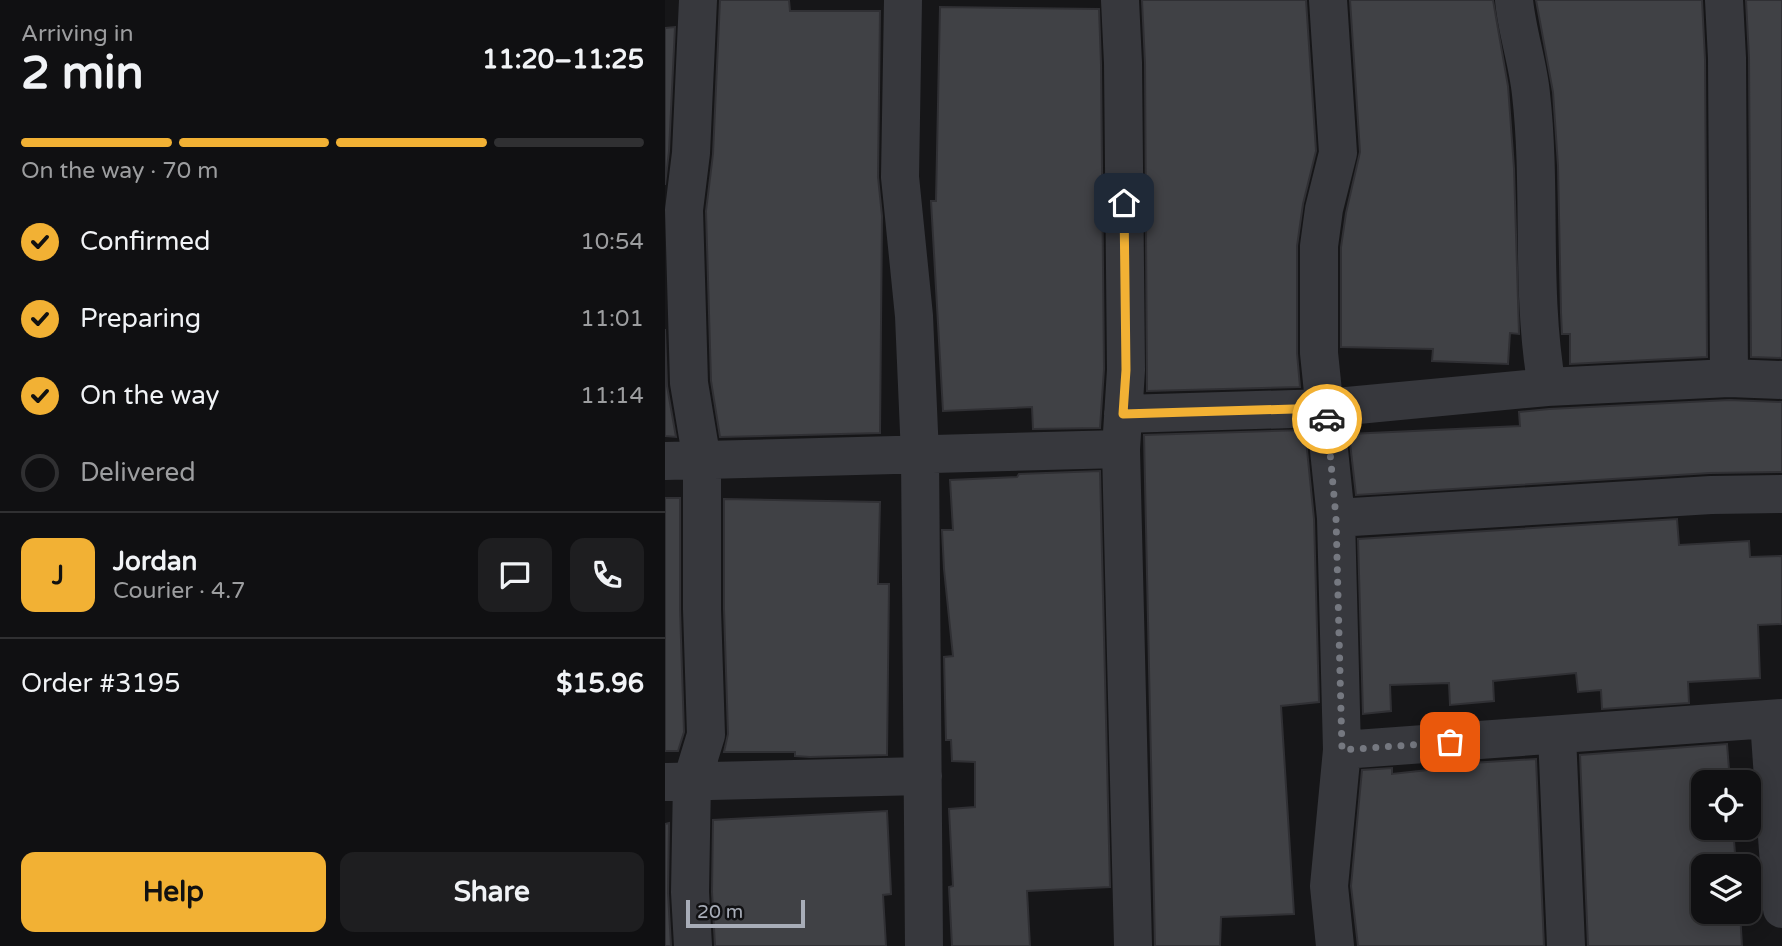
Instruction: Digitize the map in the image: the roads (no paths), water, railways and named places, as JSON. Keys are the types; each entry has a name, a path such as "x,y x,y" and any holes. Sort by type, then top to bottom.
{"street":[{"path":"693,946 678,782 706,735 702,609 683,461 689,383 684,210 691,153 698,0"},
{"path":"903,0 900,177 914,316 920,455 924,946"},
{"path":"1120,0 1126,370 1122,432 1133,946"},
{"path":"1328,0 1338,153 1324,209 1319,246 1319,353 1336,518 1342,750 1329,886 1335,946"},
{"path":"1514,0 1531,93 1539,342 1547,387"},
{"path":"1724,0 1727,58 1729,378"},
{"path":"683,461 920,455 1326,408 1547,387 1729,378 1782,380"},
{"path":"1336,518 1698,496 1782,494"},
{"path":"1342,750 1775,719 1782,909"},
{"path":"1557,735 1566,946"},
{"path":"678,782 923,776"}]}
